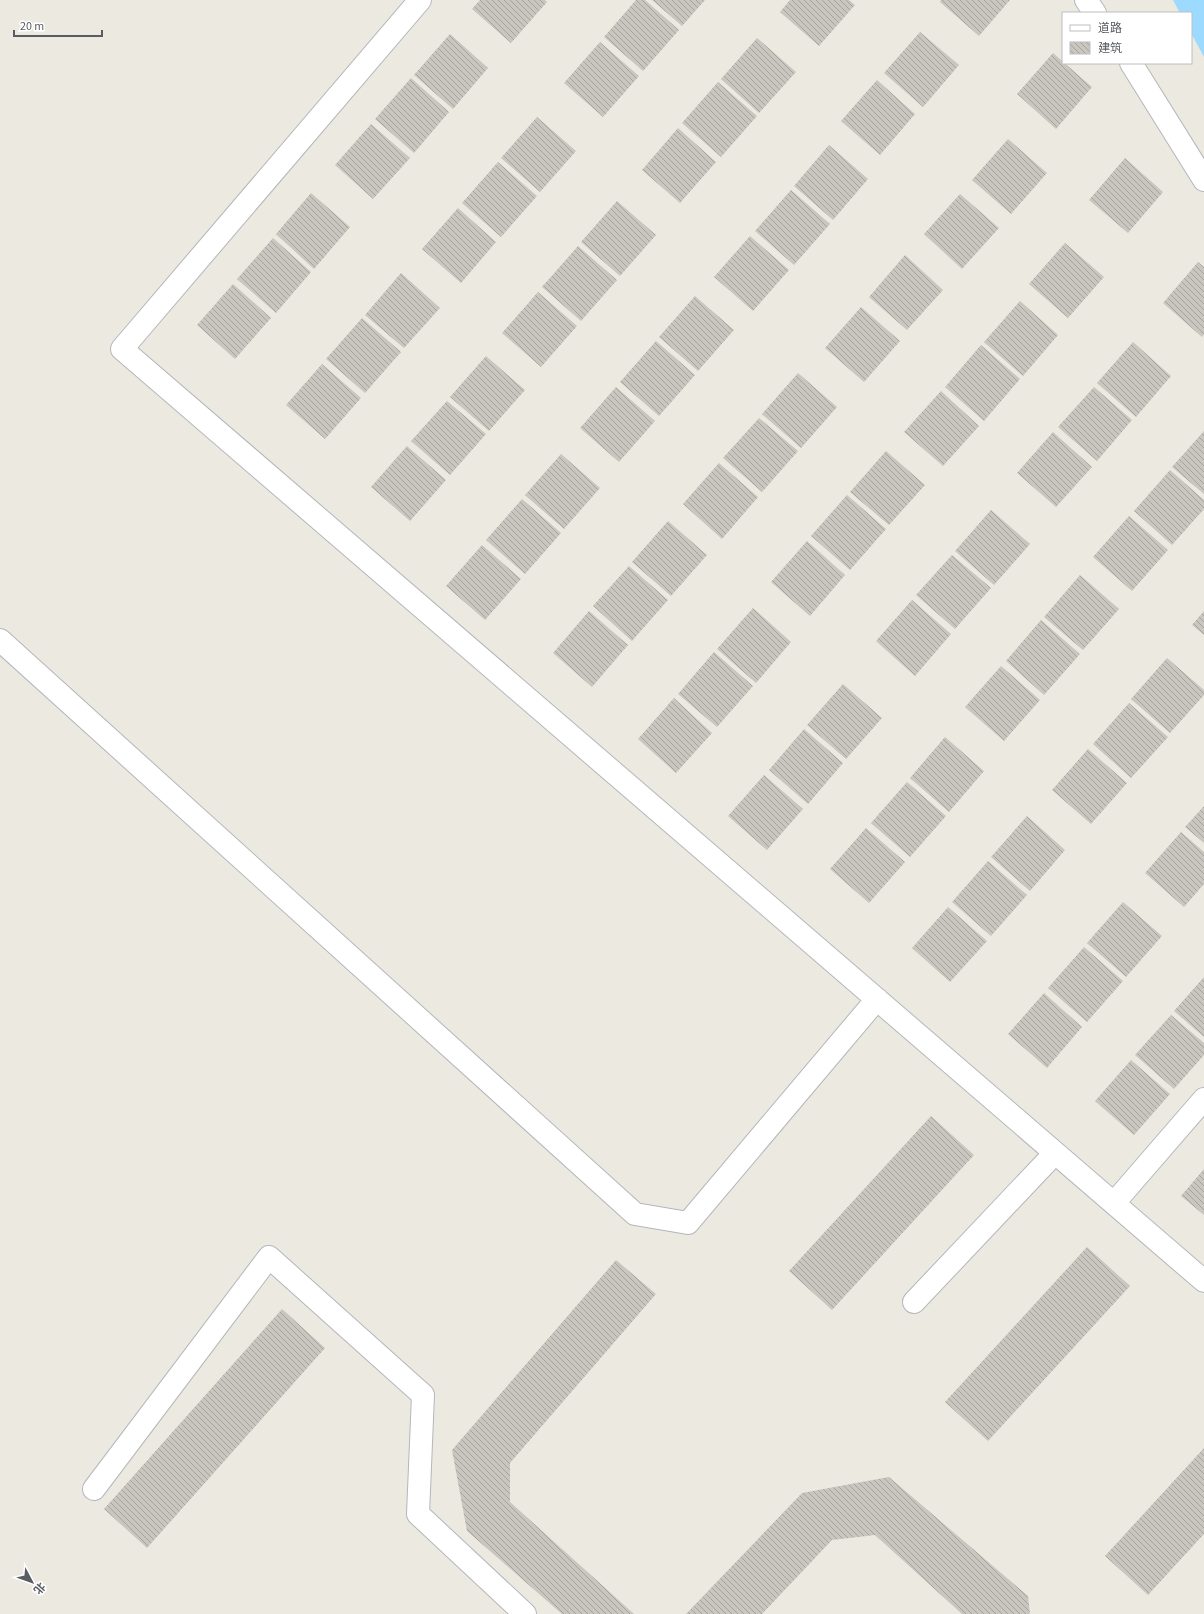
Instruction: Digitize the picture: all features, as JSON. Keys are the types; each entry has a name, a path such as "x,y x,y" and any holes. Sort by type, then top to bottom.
{"street":[{"path":"420,0 122,349 1204,1281"},
{"path":"1086,0 1094,12"},
{"path":"1132,64 1204,180"},
{"path":"0,640 635,1214 688,1223 877,999"},
{"path":"1114,1203 1204,1099"},
{"path":"914,1302 1055,1153"},
{"path":"94,1489 269,1257 423,1395 418,1514 525,1614"}],"water":[{"path":"1173,0 1204,0 1204,57 1192,35 1192,12 1179,12"}],"building":[{"path":"480,0 545,0 547,2 511,43 472,9"},
{"path":"636,0 645,0 679,30 643,71 604,37"},
{"path":"652,0 705,0 682,26"},
{"path":"790,0 849,0 855,5 819,46 780,12"},
{"path":"941,0 1010,0 979,36 940,2"},
{"path":"920,32 959,65 923,107 884,73"},
{"path":"450,34 488,68 453,109 414,75"},
{"path":"757,38 796,72 759,113 721,79"},
{"path":"600,42 639,76 603,117 564,83"},
{"path":"1053,53 1062,61 1062,64 1066,64 1092,87 1056,129 1017,94"},
{"path":"411,78 449,112 414,153 375,119"},
{"path":"877,80 915,114 880,155 841,121"},
{"path":"718,82 757,116 721,157 682,123"},
{"path":"537,117 576,151 540,192 501,158"},
{"path":"371,124 410,158 373,199 335,165"},
{"path":"678,128 716,162 680,203 642,170"},
{"path":"1008,139 1047,173 1011,214 972,180"},
{"path":"829,145 868,179 833,220 794,186"},
{"path":"1125,158 1163,192 1128,233 1089,200"},
{"path":"498,162 537,196 501,237 462,203"},
{"path":"791,190 830,224 794,265 755,231"},
{"path":"311,193 350,227 314,269 276,234"},
{"path":"960,194 999,228 962,269 924,234"},
{"path":"617,201 656,235 620,276 581,242"},
{"path":"458,208 496,242 461,283 422,249"},
{"path":"750,236 789,270 753,311 714,277"},
{"path":"273,238 311,272 276,313 237,279"},
{"path":"1065,243 1104,277 1068,318 1029,284"},
{"path":"578,246 617,280 581,321 542,287"},
{"path":"905,255 943,290 907,330 869,297"},
{"path":"1198,262 1204,267 1204,334 1202,337 1163,303"},
{"path":"401,273 440,308 404,348 365,315"},
{"path":"233,284 271,318 235,359 197,325"},
{"path":"538,292 577,326 541,367 502,333"},
{"path":"695,296 734,330 698,371 659,337"},
{"path":"1020,301 1058,335 1023,376 984,342"},
{"path":"861,307 900,341 864,382 825,348"},
{"path":"362,318 401,352 365,393 326,359"},
{"path":"656,341 695,375 659,416 620,382"},
{"path":"1133,342 1171,376 1136,417 1097,383"},
{"path":"981,345 1020,379 984,421 945,387"},
{"path":"486,356 525,390 489,431 450,397"},
{"path":"322,364 361,398 325,439 286,405"},
{"path":"798,373 837,407 801,448 762,414"},
{"path":"616,387 655,421 619,462 580,428"},
{"path":"1094,387 1132,420 1097,461 1058,427"},
{"path":"941,391 979,426 943,466 904,432"},
{"path":"447,401 486,434 450,475 411,441"},
{"path":"759,418 798,451 762,492 723,458"},
{"path":"1204,431 1204,494 1172,467"},
{"path":"1053,432 1092,467 1056,507 1017,473"},
{"path":"407,446 446,480 410,521 371,487"},
{"path":"886,451 925,485 889,525 850,492"},
{"path":"561,454 600,488 564,529 525,495"},
{"path":"719,463 758,497 722,539 683,504"},
{"path":"1170,470 1204,500 1204,509 1172,545 1134,511"},
{"path":"847,495 886,529 850,570 811,536"},
{"path":"522,499 561,533 525,574 486,540"},
{"path":"991,510 1030,544 994,585 955,551"},
{"path":"1129,516 1168,550 1132,591 1093,557"},
{"path":"668,521 707,555 671,596 632,562"},
{"path":"807,541 845,575 810,616 771,582"},
{"path":"482,545 521,579 485,620 446,586"},
{"path":"952,555 991,588 955,629 916,595"},
{"path":"629,566 668,600 632,641 593,606"},
{"path":"1080,575 1119,609 1083,650 1044,617"},
{"path":"912,600 951,634 915,676 876,641"},
{"path":"753,608 791,642 756,683 717,649"},
{"path":"589,611 628,645 592,687 553,653"},
{"path":"1204,611 1204,635 1192,625"},
{"path":"1041,620 1080,654 1044,695 1006,661"},
{"path":"714,652 753,686 717,727 678,694"},
{"path":"1167,658 1204,690 1204,695 1170,733 1131,699"},
{"path":"1001,666 1040,700 1004,741 965,707"},
{"path":"843,684 882,718 846,759 807,725"},
{"path":"674,698 712,733 676,773 638,739"},
{"path":"1129,703 1168,737 1131,778 1093,744"},
{"path":"804,729 843,763 808,804 769,770"},
{"path":"945,737 984,771 949,812 910,778"},
{"path":"1088,749 1127,783 1091,824 1052,790"},
{"path":"764,775 803,809 767,850 728,816"},
{"path":"907,782 946,816 910,857 871,823"},
{"path":"1204,806 1204,843 1185,827"},
{"path":"1027,816 1065,850 1030,891 991,857"},
{"path":"866,828 905,862 869,903 830,869"},
{"path":"1181,832 1204,852 1204,884 1184,907 1145,873"},
{"path":"988,861 1027,895 991,936 952,902"},
{"path":"1123,902 1162,936 1126,977 1087,943"},
{"path":"948,907 987,941 950,982 912,948"},
{"path":"1084,947 1123,981 1087,1022 1048,988"},
{"path":"1204,977 1204,1037 1174,1011"},
{"path":"1044,993 1082,1027 1047,1068 1008,1034"},
{"path":"1171,1015 1204,1043 1204,1055 1174,1089 1135,1055"},
{"path":"1131,1060 1170,1094 1134,1135 1095,1101"},
{"path":"931,1116 974,1155 832,1310 789,1271"},
{"path":"1204,1169 1204,1215 1181,1196"},
{"path":"1087,1247 1130,1286 988,1441 945,1402"},
{"path":"616,1260 656,1294 510,1463 510,1502 634,1614 562,1614 467,1531 452,1450"},
{"path":"282,1309 325,1348 147,1548 104,1509"},
{"path":"1204,1448 1204,1534 1148,1595 1105,1556"},
{"path":"889,1477 1028,1596 1030,1614 962,1614 875,1535 832,1540 762,1614 686,1614 802,1493"}]}
